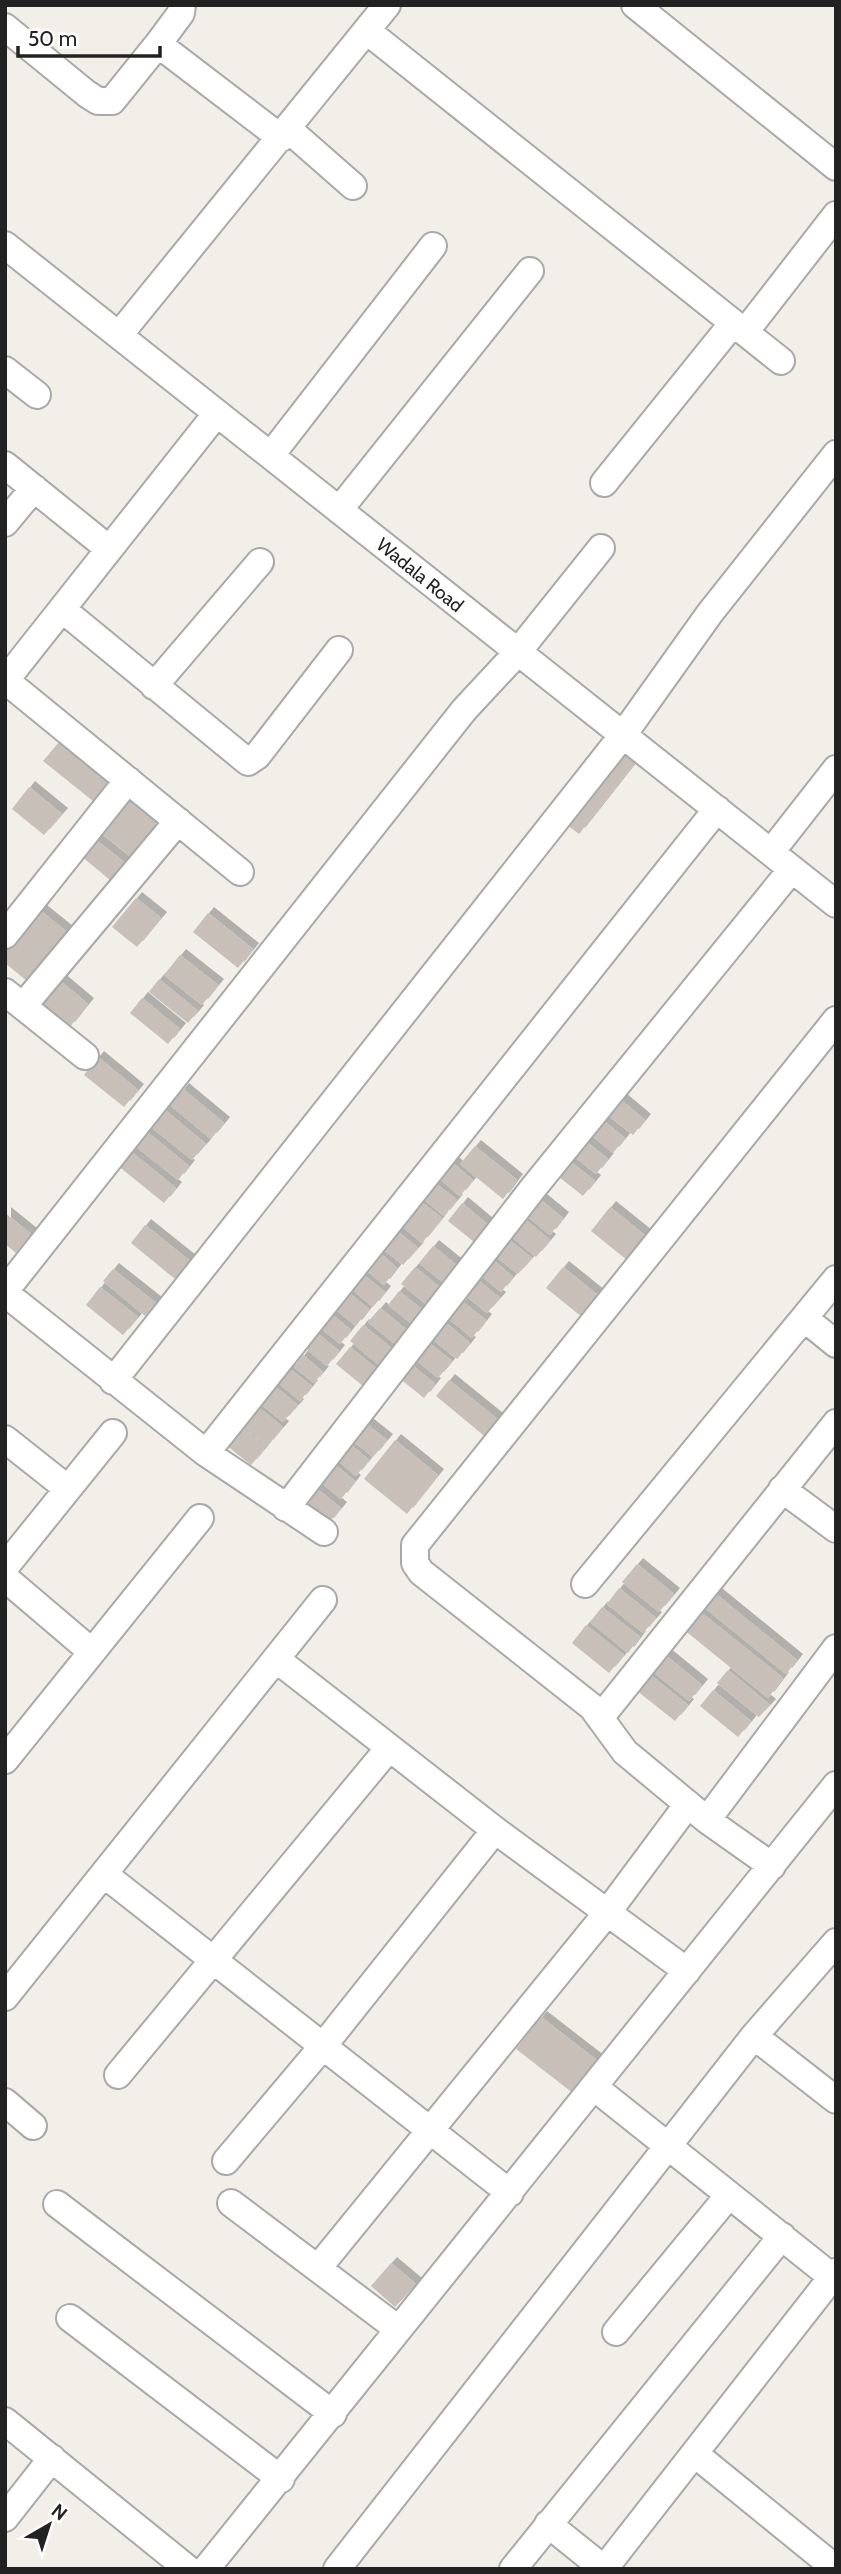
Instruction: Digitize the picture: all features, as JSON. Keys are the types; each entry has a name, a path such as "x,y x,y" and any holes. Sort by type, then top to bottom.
{"street":[{"path":"5,27 87,94 104,103 112,101 158,44 181,13 183,5"},
{"path":"119,335 285,134 387,5"},
{"path":"635,5 836,167"},
{"path":"367,31 780,361"},
{"path":"158,44 353,186"},
{"path":"604,483 836,215"},
{"name":"Wadala Road","path":"5,245 836,904"},
{"path":"271,455 433,246"},
{"path":"339,510 530,271"},
{"path":"5,370 37,396"},
{"path":"217,413 5,681 240,872"},
{"path":"113,1381 623,735 710,613 836,454"},
{"path":"5,465 110,549"},
{"path":"5,523 34,488"},
{"path":"324,1532 206,1453 5,1292 464,710 517,653 601,548"},
{"path":"153,686 260,562"},
{"path":"62,610 248,762 257,756 338,650"},
{"path":"771,852 836,769"},
{"path":"5,935 128,780"},
{"path":"206,1453 717,809"},
{"path":"85,1056 14,999 178,821"},
{"path":"286,1508 534,1186 792,869"},
{"path":"772,1866 698,1812 625,1752 592,1707 421,1572 415,1563 415,1545 836,1020"},
{"path":"585,1584 836,1279"},
{"path":"804,1318 836,1343"},
{"path":"600,1718 836,1423"},
{"path":"5,1567 113,1433"},
{"path":"5,1439 68,1489"},
{"path":"782,1489 836,1529"},
{"path":"5,1760 200,1518"},
{"path":"5,1578 92,1652"},
{"path":"5,1997 323,1600"},
{"path":"318,2268 607,1913 698,1812 836,1648"},
{"path":"276,1659 495,1829 687,1971"},
{"path":"118,2075 389,1748"},
{"path":"206,2569 835,1789"},
{"path":"226,2161 323,2046 495,1829"},
{"path":"105,1875 510,2193"},
{"path":"337,2569 754,2036 836,1942"},
{"path":"754,2036 836,2100"},
{"path":"548,2524 604,2569 834,2275 594,2087"},
{"path":"5,2102 33,2126"},
{"path":"616,2332 729,2195"},
{"path":"231,2203 398,2329"},
{"path":"57,2204 333,2414"},
{"path":"513,2569 782,2235"},
{"path":"70,2318 281,2479"},
{"path":"5,2421 188,2569"},
{"path":"695,2454 835,2568"},
{"path":"5,2518 52,2458"}],"building":[{"path":"60,741 109,781 93,801 43,761"},
{"path":"622,746 638,759 579,834 563,822"},
{"path":"29,787 62,814 44,835 12,809"},
{"path":"130,797 161,822 132,858 101,833"},
{"path":"95,839 124,862 110,880 81,856"},
{"path":"136,898 161,918 137,947 112,927"},
{"path":"36,907 67,932 27,981 5,963 5,945"},
{"path":"208,913 253,949 238,968 193,932"},
{"path":"180,955 218,985 202,1005 164,975"},
{"path":"57,978 88,1004 69,1028 38,1002"},
{"path":"159,979 198,1011 188,1023 149,992"},
{"path":"142,998 180,1029 168,1044 130,1013"},
{"path":"98,1057 138,1090 124,1107 84,1075"},
{"path":"183,1089 224,1123 211,1139 170,1105"},
{"path":"620,1099 645,1120 633,1135 607,1115"},
{"path":"165,1110 206,1144 192,1160 151,1127"},
{"path":"604,1121 625,1138 613,1153 592,1136"},
{"path":"146,1131 189,1166 178,1180 134,1145"},
{"path":"587,1142 608,1159 596,1174 575,1157"},
{"path":"475,1146 517,1180 503,1199 460,1164"},
{"path":"129,1150 176,1188 164,1203 117,1165"},
{"path":"448,1159 473,1180 460,1196 435,1175"},
{"path":"571,1162 595,1181 583,1196 559,1177"},
{"path":"433,1181 457,1200 444,1216 420,1196"},
{"path":"541,1200 563,1218 550,1235 527,1216"},
{"path":"420,1201 442,1218 422,1243 400,1225"},
{"path":"462,1203 493,1229 479,1246 448,1221"},
{"path":"610,1207 646,1236 627,1260 591,1231"},
{"path":"5,1213 31,1234 16,1253 5,1244"},
{"path":"526,1220 550,1240 536,1257 512,1237"},
{"path":"145,1225 190,1261 175,1279 131,1243"},
{"path":"396,1230 418,1248 403,1265 381,1248"},
{"path":"508,1239 532,1258 518,1274 495,1256"},
{"path":"433,1246 459,1267 445,1284 419,1263"},
{"path":"380,1253 397,1268 384,1285 366,1270"},
{"path":"492,1259 513,1277 501,1292 479,1274"},
{"path":"415,1267 441,1288 427,1305 401,1284"},
{"path":"563,1267 599,1296 582,1317 546,1288"},
{"path":"113,1269 156,1303 145,1316 103,1281"},
{"path":"361,1273 385,1292 373,1307 349,1287"},
{"path":"479,1281 500,1298 487,1313 466,1296"},
{"path":"100,1287 138,1317 123,1335 86,1305"},
{"path":"399,1291 423,1310 412,1324 388,1305"},
{"path":"348,1292 369,1309 356,1326 335,1309"},
{"path":"463,1302 486,1320 472,1338 449,1319"},
{"path":"380,1308 407,1330 395,1344 368,1322"},
{"path":"329,1312 351,1330 340,1344 318,1326"},
{"path":"446,1323 470,1343 457,1359 432,1339"},
{"path":"363,1325 394,1350 380,1366 350,1341"},
{"path":"316,1332 339,1351 327,1366 304,1347"},
{"path":"428,1342 452,1361 438,1378 415,1359"},
{"path":"350,1347 377,1369 363,1386 336,1364"},
{"path":"303,1355 323,1372 314,1383 294,1367"},
{"path":"411,1364 435,1384 424,1398 399,1378"},
{"path":"287,1367 312,1386 300,1401 276,1381"},
{"path":"449,1380 502,1423 488,1439 436,1396"},
{"path":"272,1384 298,1405 283,1422 258,1402"},
{"path":"257,1406 283,1427 267,1446 242,1425"},
{"path":"363,1421 387,1440 373,1457 349,1438"},
{"path":"241,1426 266,1447 251,1465 226,1445"},
{"path":"395,1440 438,1475 407,1514 364,1479"},
{"path":"349,1443 369,1460 356,1476 336,1459"},
{"path":"333,1463 355,1481 341,1499 319,1481"},
{"path":"315,1487 341,1508 328,1524 302,1503"},
{"path":"637,1564 674,1594 659,1612 622,1582"},
{"path":"619,1588 656,1618 643,1633 607,1604"},
{"path":"711,1590 797,1660 786,1674 700,1604"},
{"path":"602,1607 640,1637 628,1653 590,1622"},
{"path":"698,1610 783,1678 768,1698 683,1629"},
{"path":"586,1625 624,1655 609,1673 572,1643"},
{"path":"664,1654 702,1685 689,1701 651,1670"},
{"path":"728,1670 770,1705 759,1717 717,1683"},
{"path":"649,1674 688,1705 675,1721 636,1690"},
{"path":"713,1690 751,1721 738,1737 700,1706"},
{"path":"541,2017 603,2065 578,2097 516,2049"},
{"path":"391,2263 416,2284 395,2307 371,2286"}]}
